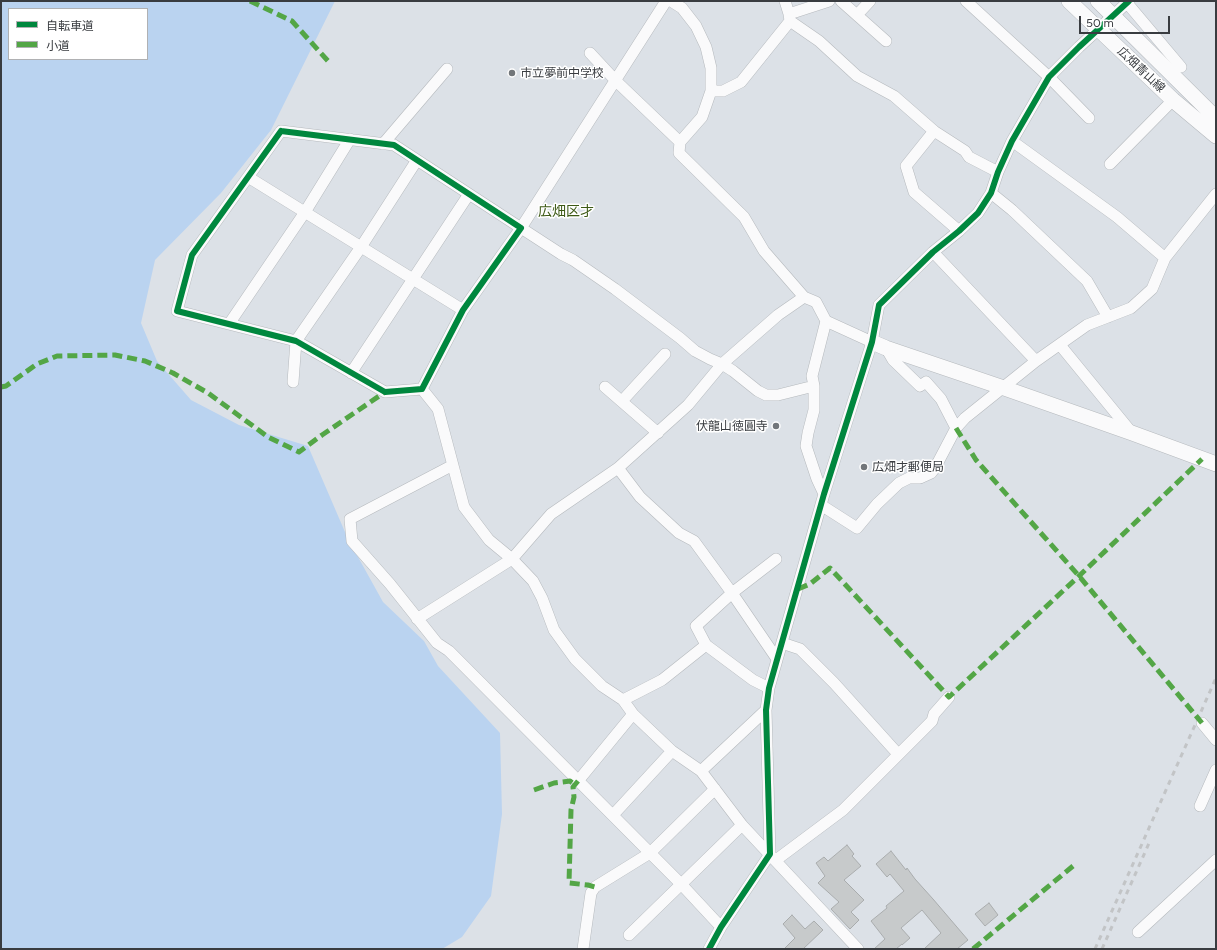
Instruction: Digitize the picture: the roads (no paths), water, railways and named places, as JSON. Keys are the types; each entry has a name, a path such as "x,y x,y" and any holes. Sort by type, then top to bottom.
{"main road":[{"name":"広畑青山線","path":"1069,1 1103,25 1173,100 1216,136"},
{"name":"広畑青山線","path":"1098,1 1216,118"},
{"path":"872,342 1216,464"}],"street":[{"path":"422,389 463,310 521,228 666,1"},
{"path":"671,1 682,8 696,26 706,47 711,68 711,91 702,117 680,142 679,153 744,217 764,251 804,297 816,302 826,321 872,342"},
{"path":"785,1 790,17 857,76 894,96 934,131 965,151 969,157 998,172"},
{"path":"711,91 723,91 741,82 790,17 829,1"},
{"path":"841,1 886,41"},
{"path":"857,15 870,1"},
{"path":"966,1 1049,77 1089,118"},
{"path":"1103,25 1108,1"},
{"path":"773,857 766,710 769,688 823,499 872,342 878,305 933,252 978,213 991,193 998,172 1012,141 1049,77 1128,2 1181,67"},
{"path":"590,54 680,142"},
{"path":"383,144 447,69"},
{"path":"1110,164 1173,100"},
{"path":"422,389 385,392 296,340 177,311 192,255 280,131 394,145 561,254 573,260 615,289 695,351 733,370 758,391 766,395 778,395 814,386"},
{"path":"934,131 906,166 914,192 959,231"},
{"path":"229,324 305,212 350,139"},
{"path":"1012,141 1117,217 1165,258"},
{"path":"293,382 296,340 361,247 417,160"},
{"path":"248,177 463,310"},
{"path":"991,193 1012,210 1086,281 1108,318"},
{"path":"351,373 469,194"},
{"path":"826,321 812,376 814,386 814,410 806,446 823,499 857,528 876,504 899,483 909,478 920,478 931,473 956,428 965,418 1036,361 1088,325 1131,308 1152,289 1165,258 1216,194"},
{"path":"933,252 1036,361"},
{"path":"417,619 512,558 551,514 618,468 688,405 722,364 778,314 804,297"},
{"path":"1060,345 1132,433"},
{"path":"886,348 893,360 920,386 926,382 941,399 956,428"},
{"path":"622,401 664,354"},
{"path":"605,387 658,433"},
{"path":"422,389 438,409 464,507 489,540 512,558 533,581 542,598 554,630 575,659 602,686 623,700 633,714 672,751 702,771 742,825 858,949"},
{"path":"453,465 350,519 352,541 390,584 437,644 449,651 682,885 721,927"},
{"path":"618,468 640,497 679,533 694,541 777,659"},
{"path":"769,688 753,680 706,645 696,626 732,593 776,559"},
{"path":"782,644 800,649 834,683 898,754"},
{"path":"623,700 662,680 706,645"},
{"path":"709,949 721,927 773,857 843,810 932,721 934,714 949,697"},
{"path":"702,771 766,710"},
{"path":"578,780 633,714"},
{"path":"1202,723 1216,740"},
{"path":"613,815 672,751"},
{"path":"1200,806 1216,770"},
{"path":"583,949 591,893 595,887 650,853 715,790"},
{"path":"628,935 682,885 742,825"},
{"path":"1138,932 1216,860"}],"railway":[{"path":"1095,949 1216,678"},
{"path":"1102,949 1150,841"}],"place":[{"name":"市立夢前中学校","path":"512,73"},
{"name":"伏龍山徳圓寺","path":"776,426"},
{"name":"広畑才郵便局","path":"864,467"}],"district":[{"name":"広畑区才","path":"566,212"}]}
